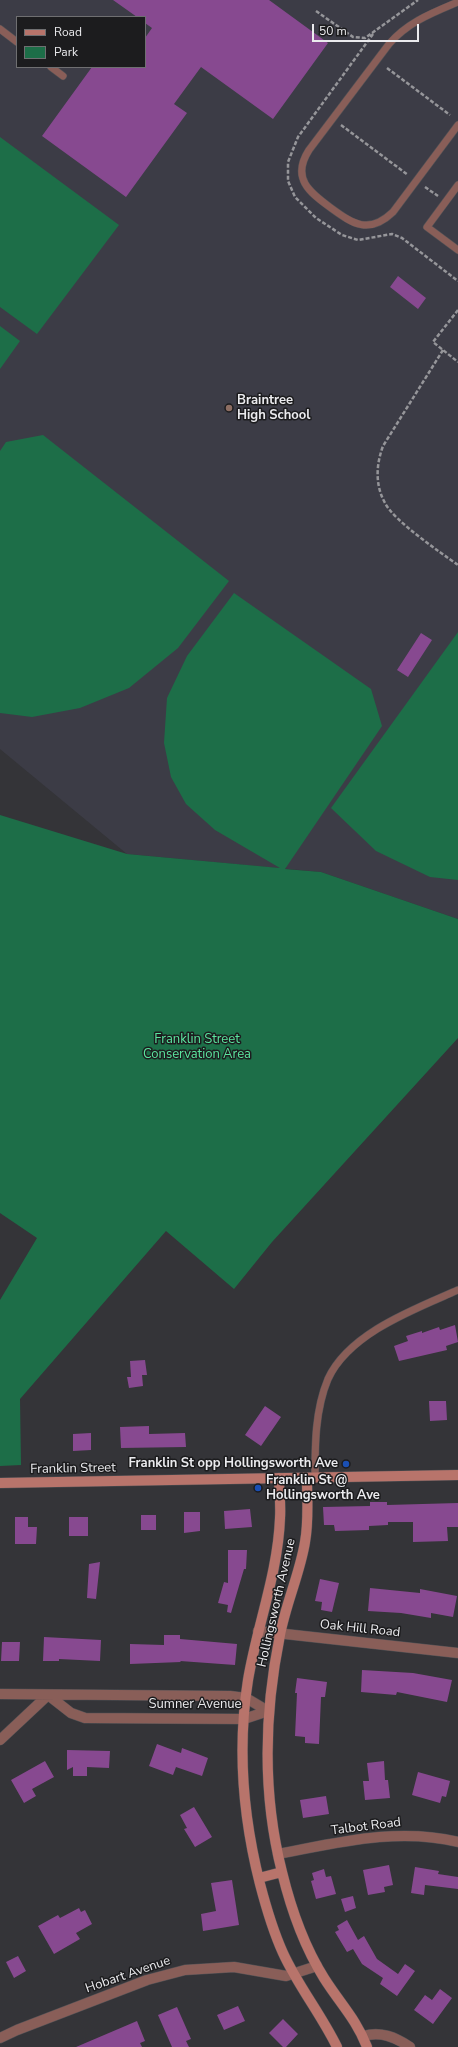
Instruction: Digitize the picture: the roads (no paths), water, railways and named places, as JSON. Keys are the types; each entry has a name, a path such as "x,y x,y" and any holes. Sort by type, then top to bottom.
{"street":[{"name":"Franklin Street","path":"0,1483 458,1475"},
{"name":"Hollingsworth Avenue","path":"278,1478 280,1518 278,1542 258,1631 246,1698 244,1719 243,1789 248,1829 259,1878 274,1931 295,1975 328,2028 337,2047"},
{"name":"Hollingsworth Avenue","path":"311,1478 305,1542 280,1634 268,1711 268,1793 278,1854 294,1915 317,1966 353,2017 367,2047"},
{"name":"Oak Hill Road","path":"258,1631 458,1653"},
{"name":"Sumner Avenue","path":"0,1694 222,1696 246,1698 268,1711"},
{"name":"Sumner Avenue","path":"48,1695 71,1713 85,1718 244,1719 268,1711"},
{"path":"0,1740 48,1695"},
{"name":"Talbot Road","path":"278,1854 381,1836 417,1836 458,1842"},
{"path":"259,1878 282,1872"},
{"name":"Hobart Avenue","path":"0,2038 133,1984 185,1970 234,1967 279,1976 295,1975 317,1966"},
{"path":"363,2036 377,2034 385,2035 410,2047"}],"lane":[{"path":"458,1 415,21 402,30 389,44 309,150 301,166 303,179 315,196 349,221 360,225 372,225 384,220 393,212 458,125"},
{"path":"0,29 16,41"},
{"path":"52,68 63,76"},
{"path":"458,185 426,226 458,250"},
{"path":"311,1478 319,1411 328,1378 339,1362 358,1344 384,1325 414,1309 458,1290"}],"place":[{"name":"Braintree High School","path":"229,408"},
{"name":"Franklin St opp Hollingsworth Ave","path":"346,1464"},
{"name":"Franklin St @ Hollingsworth Ave","path":"258,1488"}],"park label":[{"name":"Franklin Street Conservation Area","path":"197,1048"}]}
